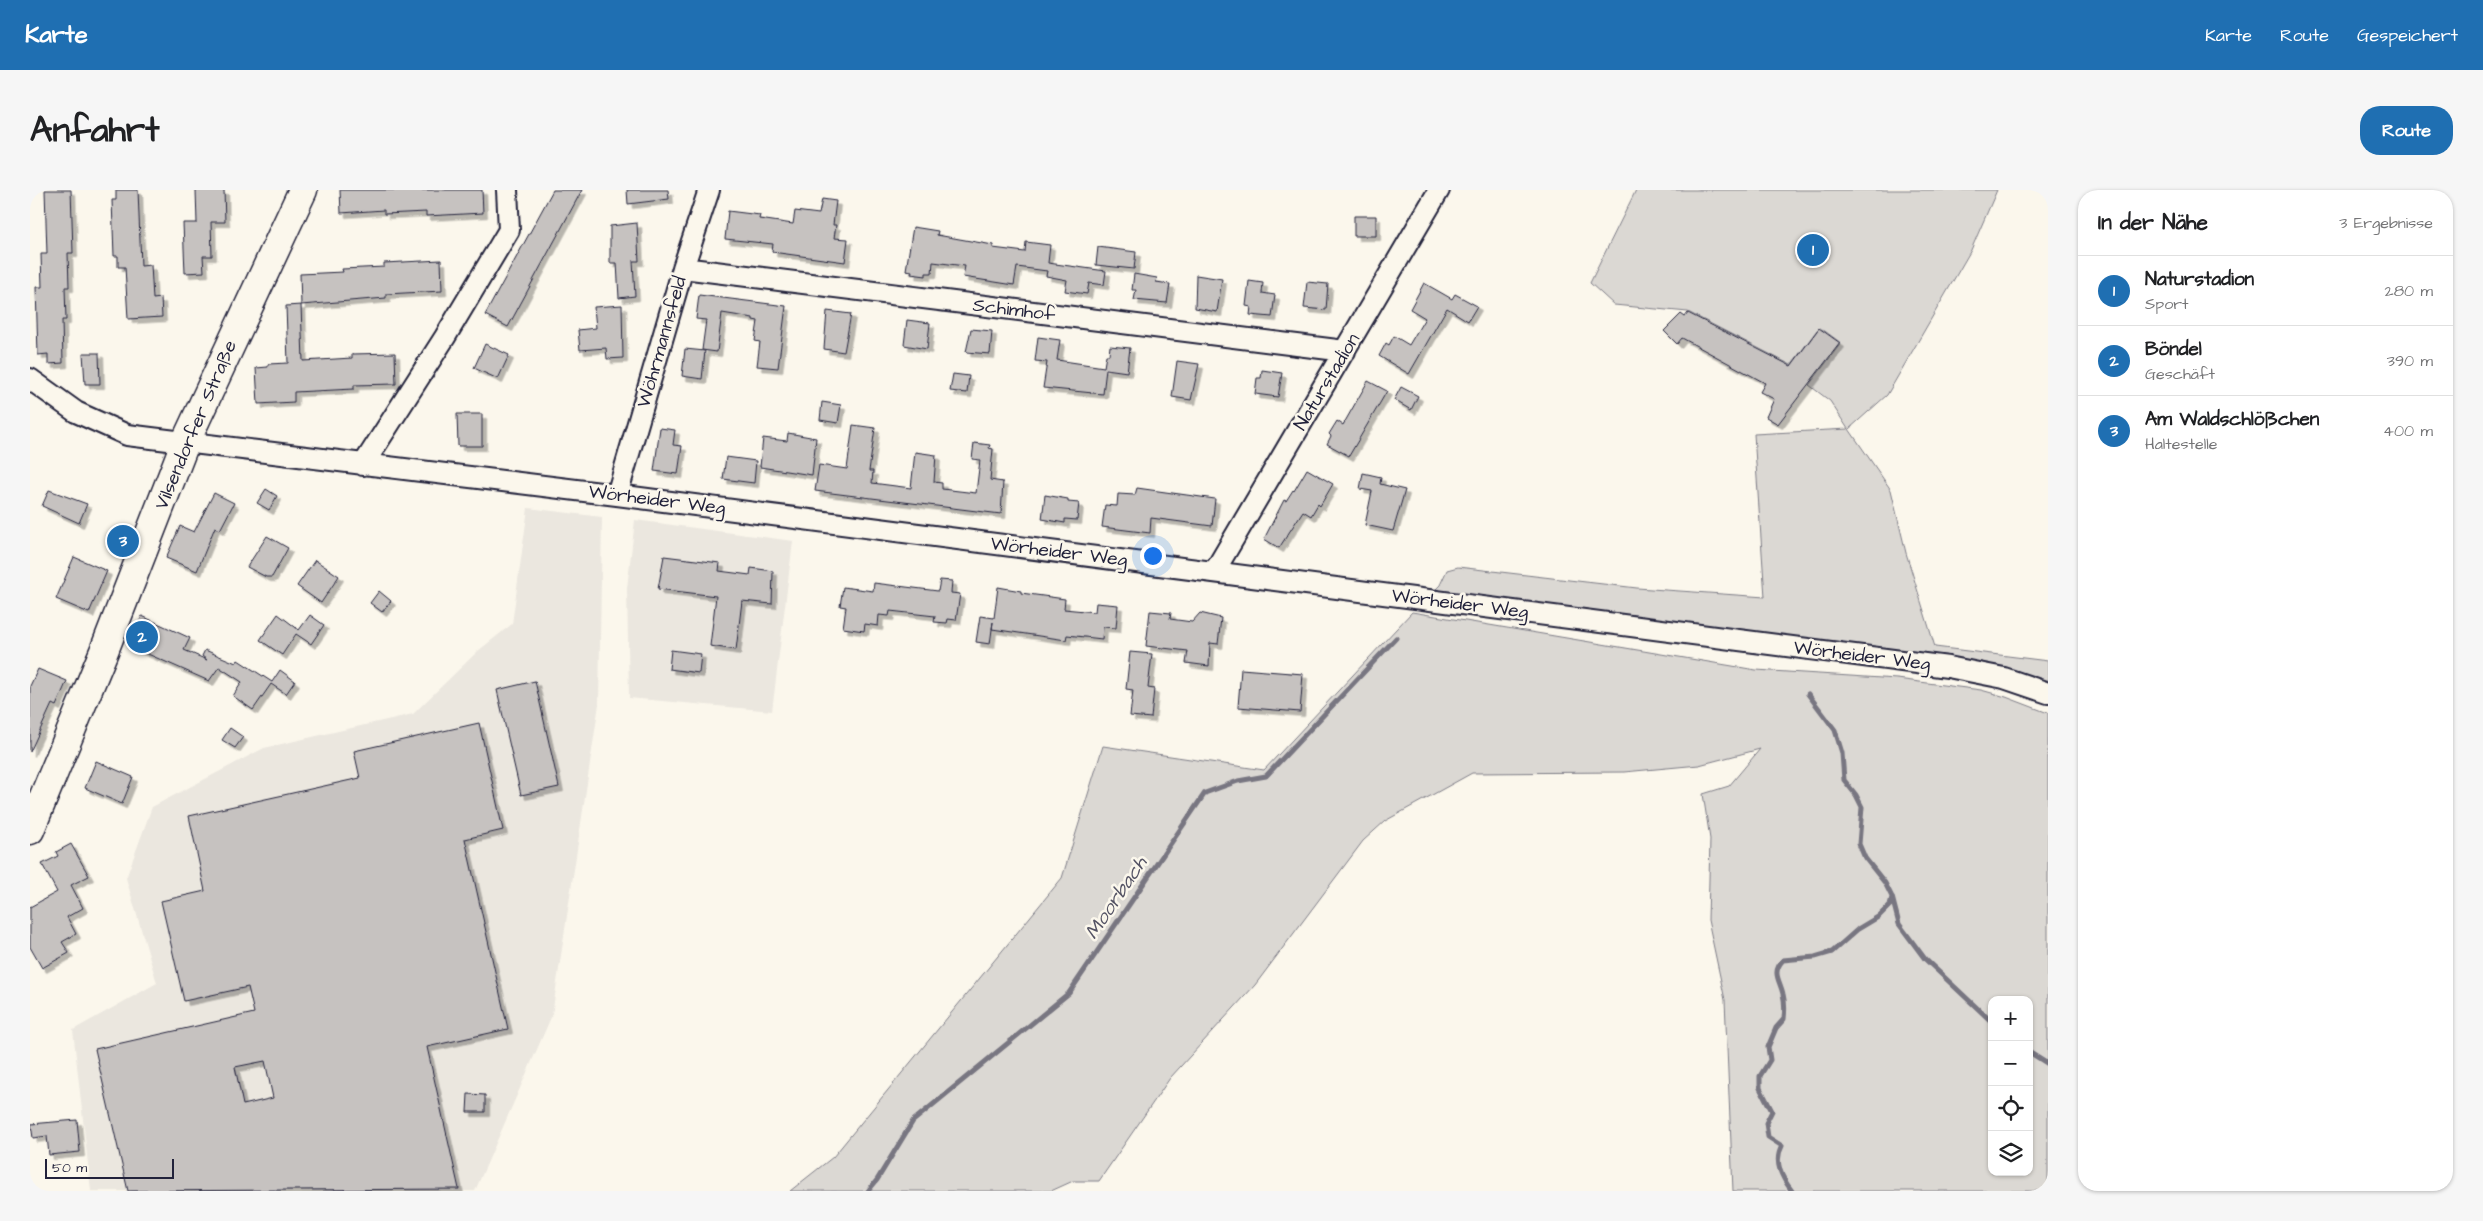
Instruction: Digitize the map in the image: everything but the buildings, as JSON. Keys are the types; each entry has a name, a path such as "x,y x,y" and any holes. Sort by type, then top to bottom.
{"main road":[{"name":"Vilsendorfer Straße","path":"30,830 36,804 185,443 302,190"}],"street":[{"path":"363,465 445,337 509,230 507,190"},
{"name":"Wöhrmannsfeld","path":"617,495 683,268 709,190"},
{"name":"Naturstadion","path":"1214,572 1439,190"},
{"name":"Schimhof","path":"683,268 1345,352"},
{"name":"Wörheider Weg","path":"30,379 76,412 128,435 617,495 1948,667 2004,678 2048,694"}],"shaded area":[{"path":"1636,190 1997,190 1971,250 1887,395 1849,429 1891,490 1906,553 1935,647 2048,661 2048,684 2003,671 1768,633 1432,593 1440,585 1447,570 1458,567 1637,588 1765,597 1754,434 1848,429 1830,401 1809,385 1841,343 1822,329 1817,330 1791,365 1688,312 1614,305 1590,283"},
{"path":"528,508 602,517 599,704 552,1015 475,1191 91,1191 73,1030 157,983 126,878 152,807 264,748 413,714 478,651 512,624"},
{"path":"635,520 793,541 772,711 629,698 627,588"},
{"path":"1412,612 1756,670 1897,679 1981,690 2048,713 2048,1191 1733,1191 1725,1000 1708,920 1710,839 1703,794 1729,786 1760,749 1699,765 1624,772 1472,773 1385,821 1363,841 1255,985 1170,1078 1099,1181 1073,1181 1051,1191 790,1191 833,1157 1062,878 1103,746 1264,770"}],"waterway":[{"name":"Moorbach","path":"868,1191 877,1180 913,1121 1069,993 1205,793 1238,781 1266,776 1396,638"},
{"path":"1808,694 1835,730 1842,753 1844,780 1856,795 1862,807 1859,844 1865,858 1885,883 1892,897 1899,924 1925,959 1988,1018"},
{"path":"1792,1191 1780,1170 1778,1158 1782,1146 1768,1137 1766,1123 1772,1111 1760,1088 1760,1076 1770,1060 1768,1047 1776,1028 1784,1019 1784,1000 1777,977 1779,965 1783,960 1815,957 1832,952 1858,929 1878,917 1890,905 1892,897"},
{"path":"2033,1055 2048,1064"}],"place":[{"name":"Naturstadion","path":"1813,250"},
{"name":"Am Waldschlößchen","path":"123,541"},
{"name":"Böndel","path":"142,637"}]}
